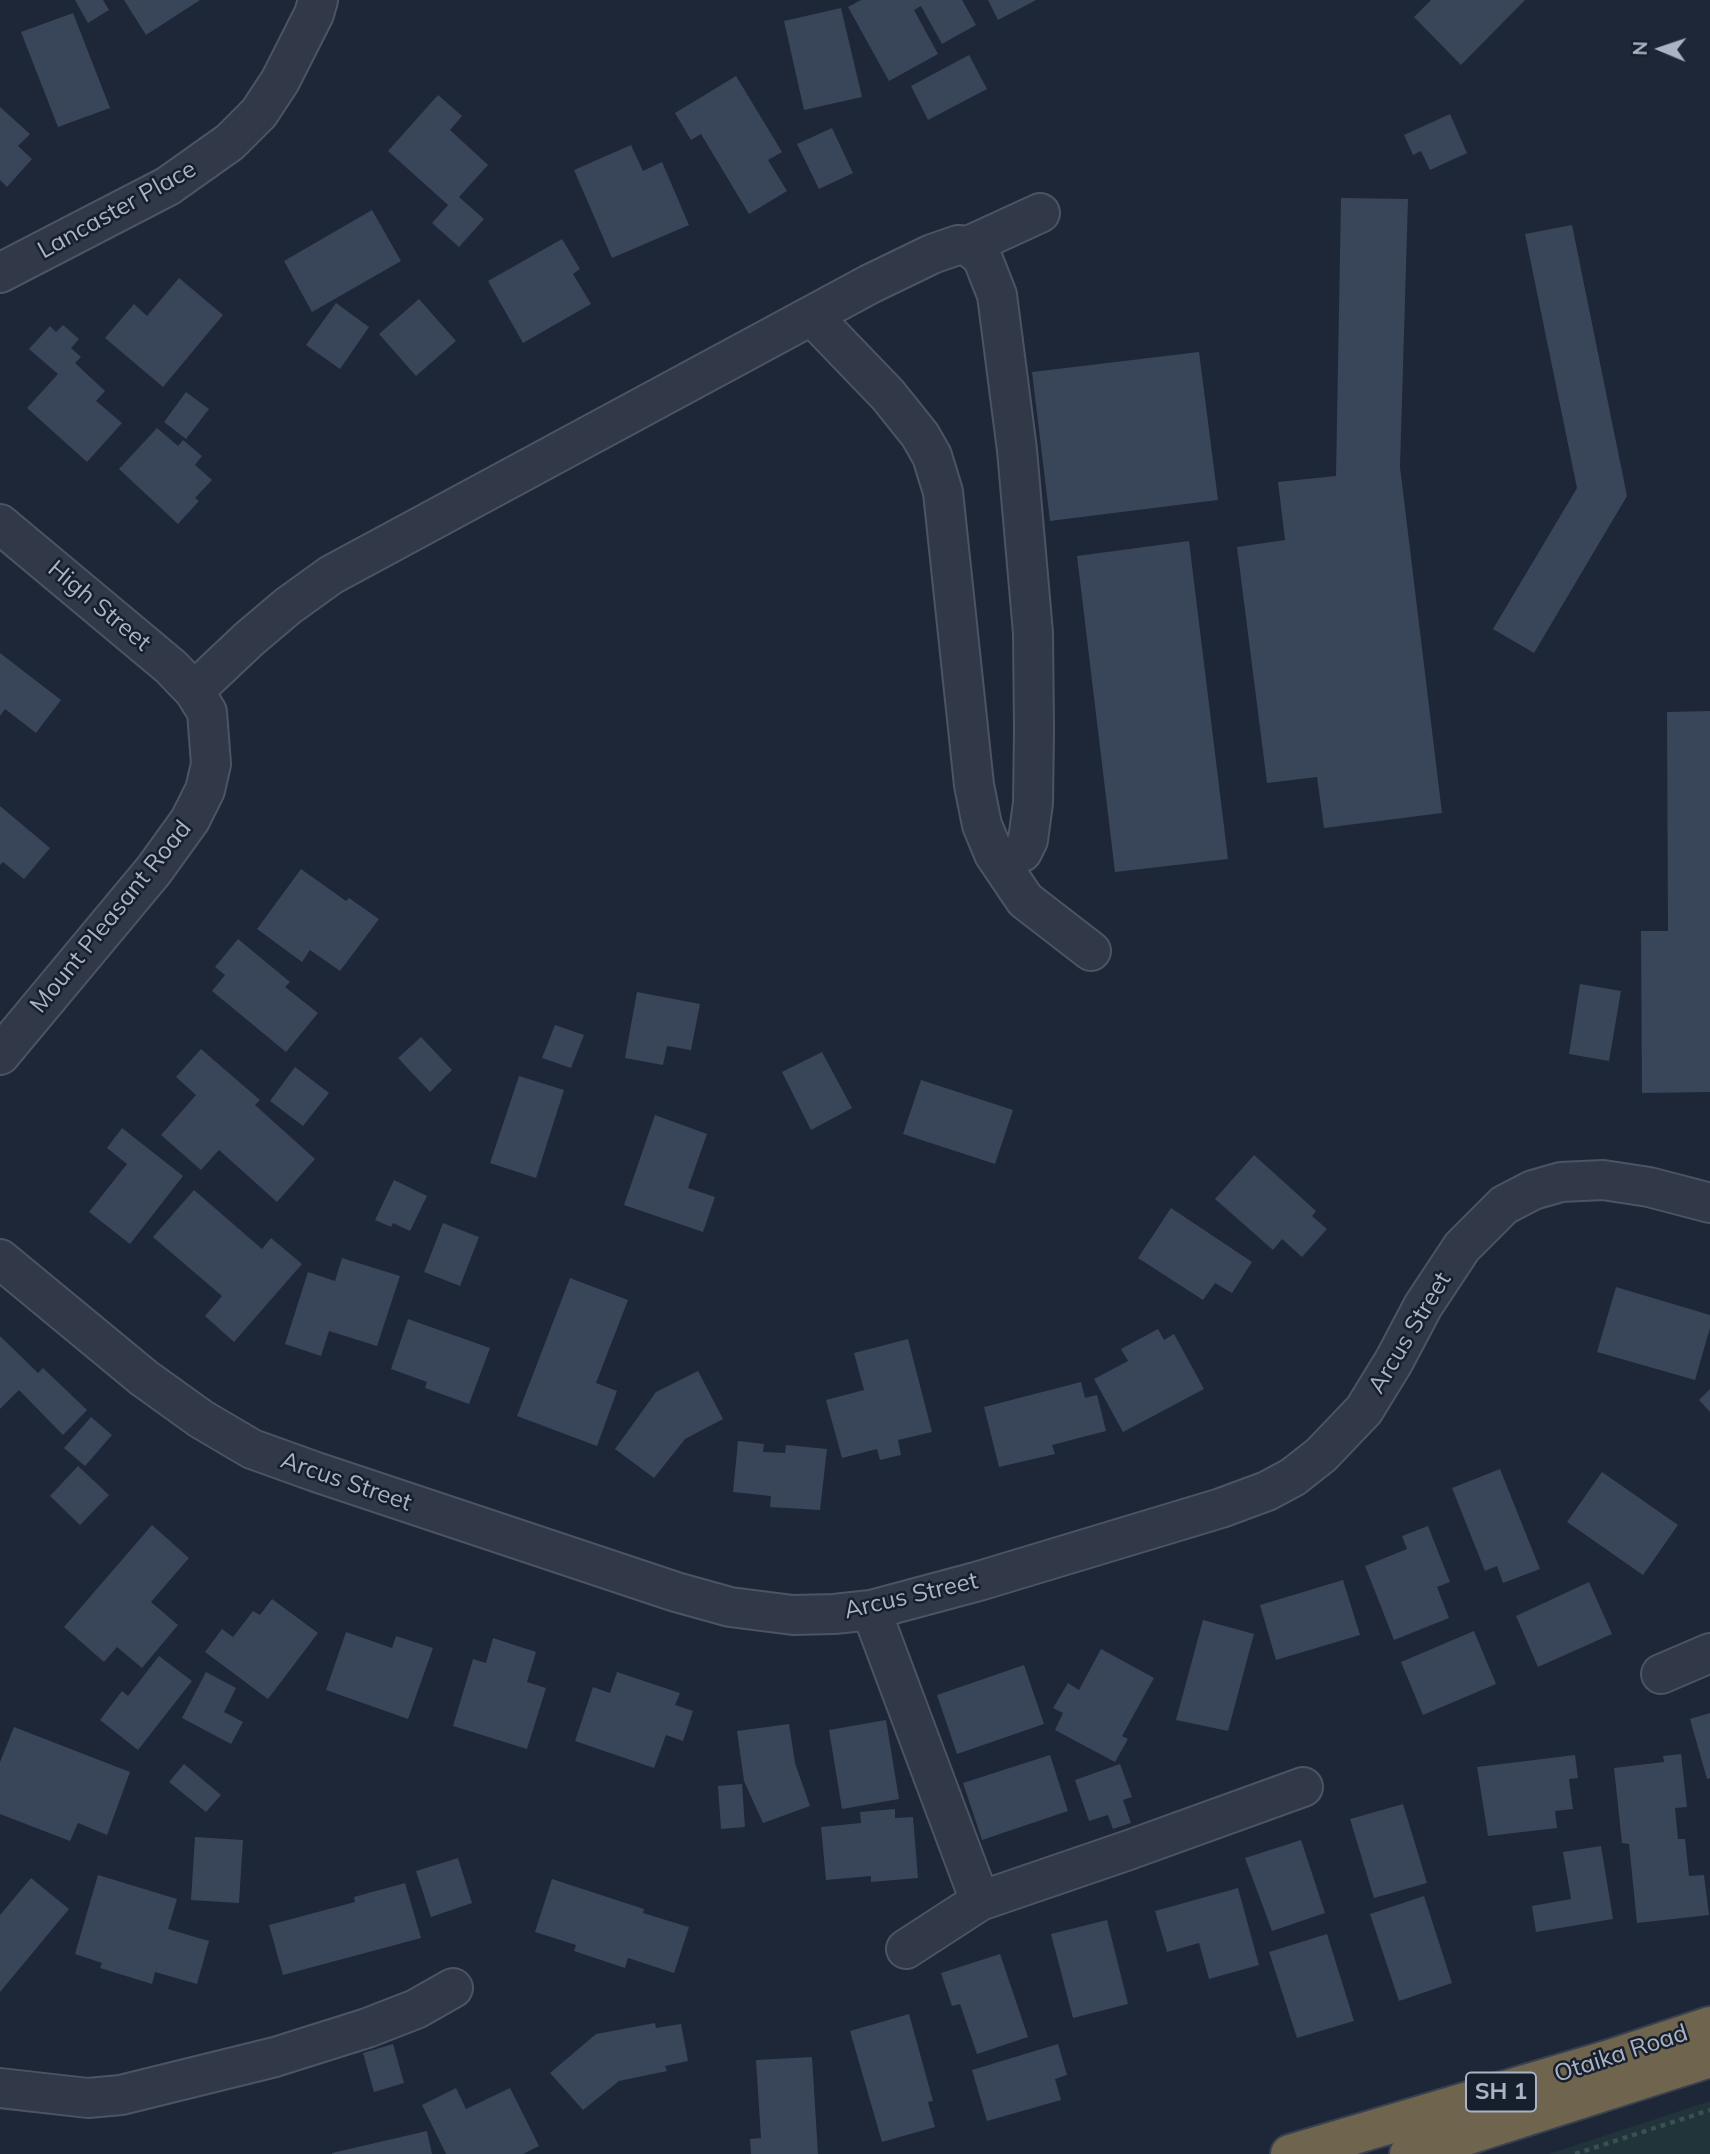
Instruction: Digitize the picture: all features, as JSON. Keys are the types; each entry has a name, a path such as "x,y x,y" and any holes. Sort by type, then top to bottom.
{"highway":[{"name":"Otaika Road","path":"1290,2154 1610,2059 1710,2026"},
{"name":"Otaika Road","path":"1409,2154 1710,2059"}],"street":[{"name":"Lancaster Place","path":"0,273 169,186 230,142 258,113 280,81 314,14 318,0"},
{"path":"194,691 249,639 331,575 870,284 932,254 958,245 968,246 1040,214"},
{"path":"968,246 982,257 997,295 1017,450 1033,633 1034,730 1028,840 1022,852 1010,857 994,854"},
{"path":"812,316 888,395 932,456 943,492 974,785 982,825 994,854 1025,900 1091,951"},
{"name":"High Street","path":"0,524 171,667 194,691"},
{"name":"Mount Pleasant Road","path":"0,1055 154,870 190,820 205,790 211,764 207,712 194,691"},
{"name":"Arcus Street","path":"0,1259 144,1378 201,1419 252,1448 663,1588 730,1607 793,1615 834,1614 872,1610 979,1581 1221,1508 1267,1491 1293,1477 1321,1455 1364,1410 1423,1306 1462,1247 1504,1205 1532,1191 1562,1182 1603,1180 1649,1186 1710,1203"},
{"path":"872,1610 979,1901"},
{"path":"1661,1674 1710,1653"},
{"path":"906,1949 979,1901 1126,1852 1303,1787"},
{"path":"0,2088 88,2098 121,2095 275,2057 367,2028 416,2009 453,1988"}],"path":[{"path":"1575,2154 1710,2110"}],"green space":[{"path":"1710,2101 1710,2154 1549,2154"}],"building":[{"path":"75,0 103,0 109,10 88,23"},
{"path":"124,0 200,0 146,35"},
{"path":"861,0 962,0 976,25 942,44 921,6 914,10 938,54 889,81 848,7"},
{"path":"988,0 1036,0 998,20"},
{"path":"1431,0 1525,0 1461,65 1414,17"},
{"path":"841,8 862,97 804,110 784,21"},
{"path":"73,13 110,108 58,127 21,32"},
{"path":"969,55 987,89 928,120 911,86"},
{"path":"736,76 782,152 768,160 787,191 749,214 701,134 691,140 675,113"},
{"path":"438,95 462,116 450,130 488,165 459,197 484,219 459,247 432,223 448,205 388,151"},
{"path":"0,107 30,134 18,146 32,159 7,187 0,180"},
{"path":"1450,114 1467,153 1430,170 1421,151 1413,155 1404,135"},
{"path":"832,128 853,173 819,189 797,144"},
{"path":"631,145 643,171 662,162 689,225 612,258 574,170"},
{"path":"1341,198 1408,199 1400,467 1442,813 1324,828 1317,777 1267,783 1237,547 1285,540 1278,482 1336,476"},
{"path":"372,210 401,261 312,312 284,261"},
{"path":"1572,225 1627,496 1534,653 1493,629 1577,488 1525,234"},
{"path":"562,239 580,269 573,274 591,304 523,343 488,281"},
{"path":"179,278 223,315 163,387 105,338 134,304 147,316"},
{"path":"419,299 456,341 416,376 379,334"},
{"path":"336,303 369,327 340,369 306,345"},
{"path":"63,325 79,339 71,348 81,357 75,363 105,391 96,401 122,423 87,462 27,408 58,374 29,349 50,326 56,332"},
{"path":"1199,352 1218,500 1050,521 1032,372"},
{"path":"186,392 209,409 186,439 164,422"},
{"path":"157,428 178,446 183,440 202,456 195,465 212,480 195,498 199,501 178,524 119,469"},
{"path":"1189,541 1228,859 1115,872 1077,556"},
{"path":"0,653 61,700 36,733 5,709 0,716"},
{"path":"1710,711 1710,1092 1642,1093 1641,931 1668,931 1667,712"},
{"path":"0,806 50,848 24,879 3,862 0,865"},
{"path":"301,869 346,901 349,898 379,919 340,971 310,950 302,962 257,929"},
{"path":"238,939 290,982 285,987 318,1013 286,1052 212,991 225,975 215,967"},
{"path":"1580,984 1621,991 1609,1061 1569,1054"},
{"path":"637,992 700,1004 691,1050 667,1046 663,1065 625,1058"},
{"path":"555,1025 584,1035 571,1068 542,1058"},
{"path":"421,1037 452,1070 430,1092 398,1058"},
{"path":"201,1049 260,1100 255,1105 315,1159 277,1202 219,1150 201,1170 161,1135 196,1095 176,1077"},
{"path":"822,1052 852,1108 811,1130 782,1072"},
{"path":"295,1067 329,1093 303,1126 270,1101"},
{"path":"519,1076 564,1090 536,1178 490,1163"},
{"path":"921,1080 1013,1110 995,1164 903,1134"},
{"path":"655,1115 707,1134 688,1188 715,1197 703,1232 624,1205"},
{"path":"122,1128 183,1176 130,1244 89,1212 127,1164 107,1148"},
{"path":"1254,1155 1316,1211 1312,1216 1327,1229 1302,1257 1282,1239 1273,1250 1215,1199"},
{"path":"394,1180 427,1196 410,1231 393,1223 391,1227 375,1220"},
{"path":"194,1190 262,1249 271,1238 302,1264 234,1342 205,1316 222,1296 153,1237"},
{"path":"1171,1208 1252,1262 1232,1293 1215,1283 1203,1300 1138,1258"},
{"path":"443,1223 479,1237 460,1286 424,1272"},
{"path":"342,1258 400,1276 377,1346 329,1331 321,1356 285,1344 308,1272 335,1281"},
{"path":"570,1278 628,1300 596,1383 617,1391 597,1446 517,1416"},
{"path":"1616,1287 1710,1315 1710,1328 1695,1380 1597,1352"},
{"path":"408,1319 490,1348 469,1404 425,1388 427,1382 391,1369"},
{"path":"1158,1329 1164,1340 1174,1334 1204,1389 1123,1432 1094,1379 1128,1361 1121,1349"},
{"path":"0,1336 38,1373 43,1368 87,1410 63,1435 19,1390 0,1409"},
{"path":"908,1339 932,1432 898,1440 901,1455 880,1460 877,1449 842,1458 826,1400 864,1390 854,1353"},
{"path":"698,1371 723,1419 685,1439 654,1478 615,1449 656,1392"},
{"path":"1081,1382 1085,1398 1097,1395 1106,1431 1052,1445 1055,1454 999,1467 984,1407"},
{"path":"1710,1389 1710,1412 1699,1400"},
{"path":"91,1417 112,1435 85,1466 64,1448"},
{"path":"738,1441 764,1444 763,1452 785,1453 786,1445 827,1449 820,1510 770,1507 771,1496 733,1492"},
{"path":"78,1466 109,1495 80,1525 50,1496"},
{"path":"1500,1469 1540,1569 1503,1583 1497,1566 1485,1571 1452,1488"},
{"path":"1602,1472 1678,1525 1643,1575 1567,1522"},
{"path":"152,1525 189,1558 151,1602 178,1625 142,1668 117,1647 104,1662 64,1627"},
{"path":"1428,1526 1450,1582 1437,1587 1449,1618 1394,1640 1365,1566 1407,1549 1402,1536"},
{"path":"1343,1580 1360,1635 1276,1660 1260,1605"},
{"path":"1589,1582 1612,1634 1538,1667 1516,1616"},
{"path":"272,1599 318,1633 268,1699 205,1652 222,1629 233,1637 253,1611 260,1615"},
{"path":"1203,1620 1254,1634 1228,1731 1176,1720"},
{"path":"1474,1631 1496,1684 1423,1715 1401,1662"},
{"path":"346,1632 392,1648 396,1636 433,1648 408,1719 326,1690"},
{"path":"493,1638 536,1652 527,1682 546,1688 527,1749 453,1726 473,1659 486,1663"},
{"path":"1101,1649 1154,1678 1122,1736 1128,1739 1115,1762 1055,1730 1063,1713 1053,1708 1068,1683 1079,1690"},
{"path":"159,1656 192,1681 138,1750 100,1720 122,1691 128,1696"},
{"path":"1024,1665 1044,1724 957,1754 937,1695"},
{"path":"206,1672 236,1688 224,1712 243,1722 231,1744 182,1718"},
{"path":"617,1672 680,1693 675,1705 693,1711 683,1741 666,1735 654,1768 575,1741 593,1687 610,1693"},
{"path":"1710,1713 1710,1778 1707,1779 1690,1719"},
{"path":"886,1720 899,1799 842,1809 829,1730"},
{"path":"789,1724 795,1763 810,1806 763,1823 744,1781 737,1731"},
{"path":"14,1727 130,1772 107,1835 78,1823 70,1841 0,1814 0,1762"},
{"path":"1681,1754 1687,1807 1675,1808 1678,1839 1685,1839 1689,1876 1704,1875 1709,1915 1637,1923 1629,1844 1622,1843 1614,1768 1664,1762 1663,1756"},
{"path":"1050,1755 1068,1811 982,1840 963,1783"},
{"path":"1575,1755 1578,1778 1569,1779 1573,1809 1555,1811 1557,1828 1488,1836 1477,1767"},
{"path":"184,1764 221,1795 206,1812 169,1782"},
{"path":"1120,1764 1132,1797 1123,1800 1131,1823 1113,1829 1108,1815 1089,1821 1075,1780"},
{"path":"742,1784 745,1827 721,1829 718,1786"},
{"path":"1403,1804 1427,1883 1374,1898 1350,1819"},
{"path":"895,1809 895,1818 913,1817 918,1878 871,1882 871,1876 826,1880 821,1827 861,1823 860,1812"},
{"path":"195,1837 243,1840 239,1903 191,1900"},
{"path":"1301,1840 1325,1913 1272,1931 1245,1858"},
{"path":"1601,1846 1613,1919 1536,1932 1532,1906 1571,1899 1563,1852"},
{"path":"458,1858 472,1903 431,1917 416,1871"},
{"path":"98,1875 177,1899 168,1929 209,1941 197,1984 155,1972 152,1984 100,1968 102,1963 75,1954"},
{"path":"31,1878 69,1909 0,1992 0,1915"},
{"path":"552,1879 644,1909 643,1913 689,1927 674,1973 628,1958 625,1968 574,1951 576,1945 535,1932"},
{"path":"405,1883 421,1938 283,1975 269,1925 355,1902 354,1897"},
{"path":"1238,1888 1259,1965 1209,1979 1199,1943 1167,1952 1155,1911"},
{"path":"1424,1896 1452,1983 1399,2001 1370,1914"},
{"path":"1107,1920 1128,2004 1073,2018 1051,1934"},
{"path":"1327,1934 1354,2021 1297,2038 1269,1952"},
{"path":"1000,1954 1028,2037 977,2054 960,2004 952,2006 941,1973"},
{"path":"909,2014 933,2101 928,2102 935,2127 882,2142 850,2031"},
{"path":"655,2023 656,2028 681,2024 688,2061 665,2066 667,2071 619,2081 583,2110 550,2073 596,2034"},
{"path":"393,2044 404,2083 374,2092 363,2053"},
{"path":"1058,2044 1067,2075 1055,2079 1061,2100 987,2121 972,2070"},
{"path":"812,2057 818,2154 751,2154 750,2139 761,2138 756,2060"},
{"path":"456,2088 466,2109 510,2088 539,2146 523,2154 446,2154 422,2105"},
{"path":"427,2131 432,2154 332,2154 332,2153"}]}
